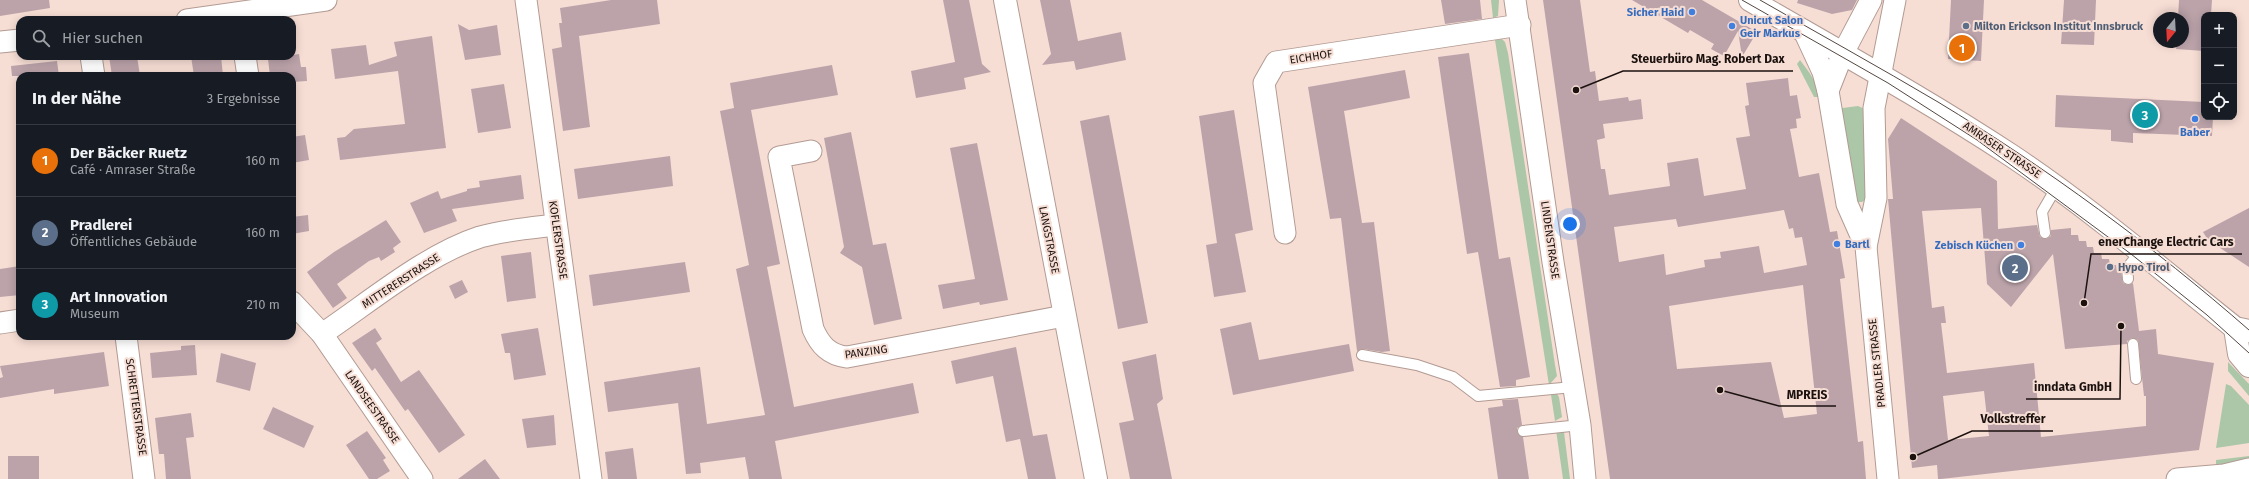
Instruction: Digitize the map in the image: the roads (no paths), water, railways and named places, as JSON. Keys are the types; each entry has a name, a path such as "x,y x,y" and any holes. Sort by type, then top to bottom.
{"street":[{"path":"238,16 326,0"},
{"name":"KOFLERSTRASSE","path":"526,0 591,479"},
{"name":"LANGSTRASSE","path":"1005,0 1096,479"},
{"name":"LINDENSTRASSE","path":"1515,0 1580,425 1585,479"},
{"name":"AMRASER STRASSE","path":"1750,0 1936,106 2056,188 2242,330 2239,354 2249,366"},
{"path":"1828,91 1844,53 1871,0"},
{"name":"PRADLER STRASSE","path":"1888,479 1866,246 1876,198 1874,108 1894,0"},
{"name":"EICHHOF","path":"1285,233 1264,83 1276,62 1520,25"},
{"name":"PRADLER STRASSE","path":"1804,31 1822,72 1828,91 1847,204 1866,246"},
{"path":"0,42 16,40"},
{"path":"92,60 93,72"},
{"path":"246,60 247,72"},
{"name":"PANZING","path":"811,151 779,157 813,329 827,350 833,354 847,357 1064,316"},
{"name":"MITTERERSTRASSE","path":"322,334 423,265 453,248 496,234 556,225"},
{"name":"LANDSEESTRASSE","path":"296,306 322,334 422,479"},
{"path":"0,323 16,321"},
{"path":"296,324 322,334"},
{"name":"SCHRETTERSTRASSE","path":"127,340 144,479"},
{"path":"2224,477 2249,469"},
{"path":"2178,479 2249,476"}],"lane":[{"path":"2045,233 2042,212 2056,188"},
{"path":"2128,279 2127,268 2140,252"},
{"path":"2133,344 2136,380"},
{"path":"1362,355 1417,365 1454,377 1478,396 1573,387"},
{"path":"1522,431 1580,425"}],"tram line":[{"path":"1742,0 1888,83 1977,140 2131,254 2207,315 2249,353"},
{"path":"1760,0 1894,76 1979,127 2059,181 2137,238 2249,330"}],"place":[{"name":"Sicher Haid","path":"1692,12"},
{"name":"Unicut Salon Geir Markus","path":"1732,26"},
{"name":"Milton Erickson Institut Innsbruck","path":"1966,26"},
{"name":"Der Bäcker Ruetz","path":"1962,48"},
{"name":"Steuerbüro Mag. Robert Dax","path":"1576,90"},
{"name":"Art Innovation","path":"2145,115"},
{"name":"Baber","path":"2195,119"},
{"name":"Bartl","path":"1837,244"},
{"name":"Zebisch Küchen","path":"2021,245"},
{"name":"Hypo Tirol","path":"2110,267"},
{"name":"Pradlerei","path":"2015,268"},
{"name":"enerChange Electric Cars","path":"2084,303"},
{"name":"inndata GmbH","path":"2121,326"},
{"name":"MPREIS","path":"1720,390"},
{"name":"Volkstreffer","path":"1913,457"}]}
